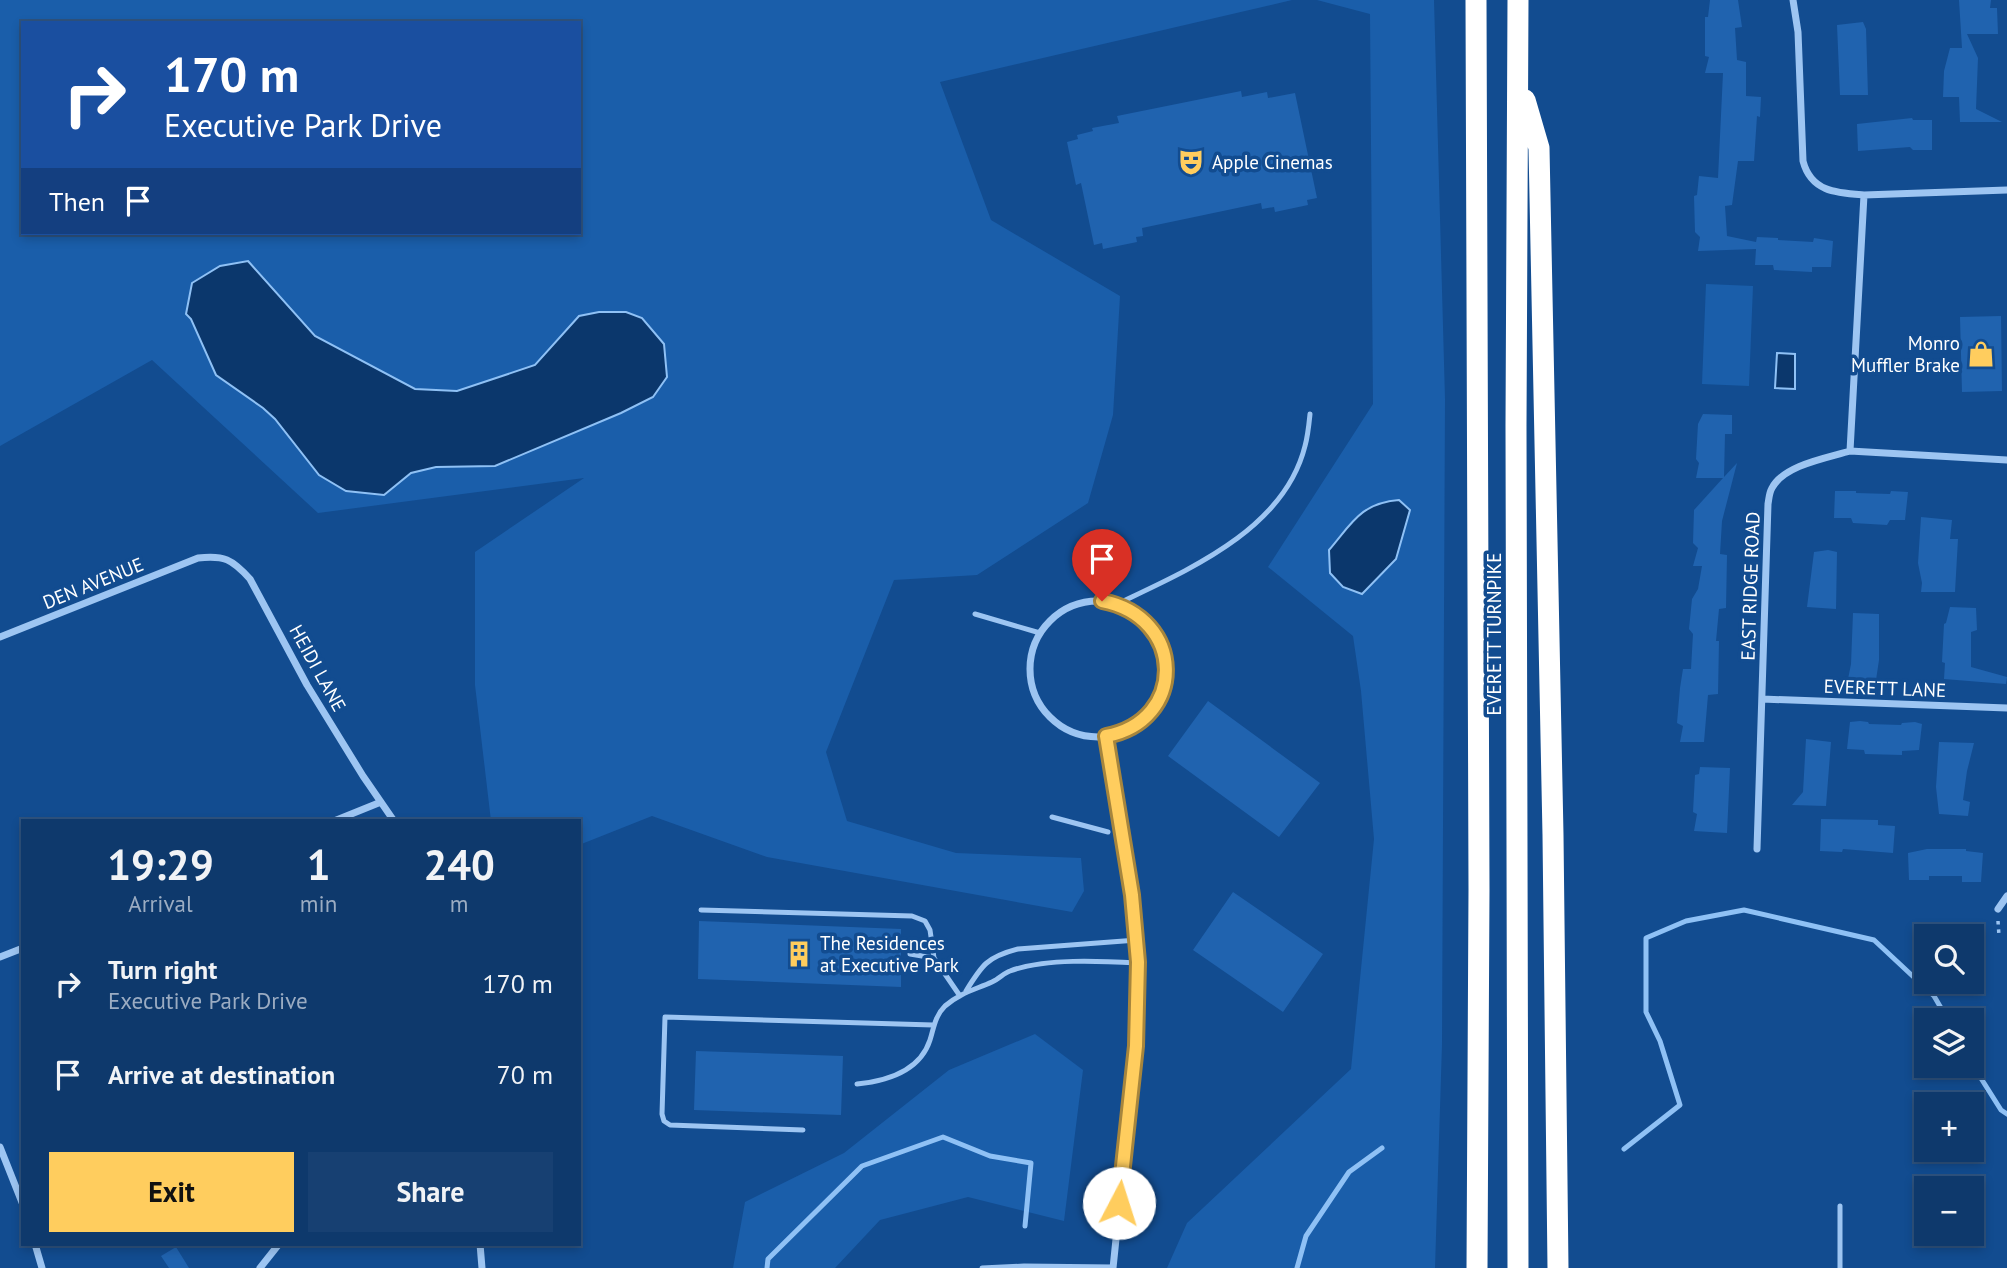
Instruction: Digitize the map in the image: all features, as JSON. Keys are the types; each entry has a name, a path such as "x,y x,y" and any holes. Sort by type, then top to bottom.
{"highway":[{"name":"EVERETT TURNPIKE","path":"1476,0 1479,889 1477,1268"},
{"name":"EVERETT TURNPIKE","path":"1518,0 1518,1268"},
{"path":"1519,80 1539,148 1553,822 1558,1268"}],"street":[{"path":"1793,0 1798,32 1803,161 1811,180 1820,186 1847,194 1864,195 2007,190"},
{"path":"1864,195 1850,451 2007,460"},
{"name":"EAST RIDGE ROAD","path":"1757,849 1770,490 1785,474 1795,468 1850,451"},
{"name":"HEIDI LANE","path":"198,558 219,556 237,564 250,579 307,685 393,819"},
{"name":"DEN AVENUE","path":"0,637 198,558"},
{"path":"1088,602 1117,604 1138,615 1155,632 1163,652 1166,671 1159,699 1148,715 1133,727 1106,736 1086,736 1065,728 1041,706 1030,675 1032,654 1040,634 1060,612 1088,602"},
{"name":"EVERETT LANE","path":"1762,698 2007,709"},
{"path":"1106,736 1132,895 1138,962 1135,1060 1113,1268"},
{"path":"339,819 381,802"},
{"path":"1998,909 2007,897"},
{"path":"0,957 21,949"},
{"path":"0,1147 21,1200"},
{"path":"36,1246 42,1268"},
{"path":"260,1268 277,1246"},
{"path":"480,1246 482,1268"}],"lane":[{"path":"1117,604 1207,559 1240,538 1258,521 1278,500 1294,474 1305,447 1310,414"},
{"path":"975,614 1040,634"},
{"path":"1052,817 1108,832"},
{"path":"701,910 912,916 925,921 930,930 934,958 960,996"},
{"path":"857,1084 873,1083 909,1069 926,1050 939,1013 966,991 983,965 1007,952 1137,940"},
{"path":"910,954 934,958"},
{"path":"966,991 1026,966 1073,962 1138,962"},
{"path":"803,1130 670,1125 664,1122 665,1017 933,1025"},
{"path":"1840,1206 1840,1268"},
{"path":"982,1268 1113,1268"}],"shaded area":[{"path":"0,0 1292,0 940,82 991,220 1120,296 1113,415 1088,503 977,575 894,580 826,752 847,821 956,853 1081,858 1084,891 1072,912 767,857 652,816 581,844 581,819 491,819 475,685 475,552 584,478 318,513 152,360 0,446"},
{"path":"1317,0 1434,0 1445,399 1442,1044 1435,1268 1167,1268 1187,1223 1351,1069 1374,839 1361,691 1353,636 1268,567 1373,404 1370,14"},
{"path":"248,261 315,336 415,389 457,391 535,365 579,316 599,312 626,312 642,318 664,344 667,377 653,397 495,466 436,467 411,473 384,495 346,491 319,475 275,419 263,408 216,375 191,319 186,314 192,283 220,266"},
{"path":"1706,284 1753,286 1749,386 1702,384"},
{"path":"1777,353 1795,354 1795,389 1775,388"},
{"path":"1399,500 1410,510 1396,559 1362,594 1343,587 1330,573 1329,550 1351,523 1366,510 1375,505"},
{"path":"1035,1034 1083,1070 1064,1221 968,1197 880,1220 835,1268 733,1268 745,1202 844,1153 949,1070"}],"building":[{"path":"1710,0 1738,0 1742,27 1735,28 1737,60 1746,62 1746,96 1761,97 1754,161 1738,161 1732,205 1725,206 1727,236 1756,242 1757,237 1833,241 1831,267 1812,267 1812,272 1774,270 1773,265 1755,265 1756,249 1698,251 1700,237 1695,232 1694,196 1697,195 1699,176 1718,178 1723,73 1705,73 1709,57 1705,56 1705,17 1708,17"},
{"path":"1959,0 1991,0 1990,8 1997,8 1998,34 1967,34 1978,58 1976,109 2002,122 1960,122 1959,97 1943,97 1944,71 1950,48 1962,48"},
{"path":"1863,22 1866,29 1868,95 1840,95 1837,25"},
{"name":"Apple Cinemas","path":"1241,91 1242,97 1267,92 1268,98 1295,93 1317,198 1307,200 1308,205 1275,212 1274,207 1262,209 1261,203 1142,228 1143,236 1136,237 1137,242 1103,249 1102,243 1094,245 1081,183 1076,185 1067,142 1078,139 1077,135 1093,131 1092,128 1119,123 1117,116"},
{"path":"1912,118 1932,120 1932,150 1913,150 1910,147 1858,151 1857,124"},
{"name":"Monro Muffler Brake","path":"2001,316 2002,391 1962,392 1960,317"},
{"path":"1703,414 1732,415 1732,434 1725,434 1724,477 1737,463 1722,521 1720,554 1727,555 1726,608 1719,609 1716,641 1719,641 1718,694 1708,695 1704,742 1680,742 1683,726 1677,723 1680,688 1683,669 1691,669 1693,634 1689,629 1692,599 1698,589 1702,566 1693,566 1698,548 1693,543 1694,510 1723,478 1696,478 1699,463 1696,459 1698,424"},
{"path":"1835,491 1890,494 1891,491 1908,492 1905,520 1890,520 1887,525 1853,523 1851,518 1834,518"},
{"path":"1921,517 1952,520 1950,539 1958,539 1955,592 1921,592 1918,563"},
{"path":"1814,552 1837,552 1836,609 1807,607"},
{"path":"1950,607 1976,608 1977,630 1971,632 1971,667 2007,677 2006,684 1944,679 1944,624"},
{"path":"1853,613 1879,614 1876,680 1848,679"},
{"path":"1208,701 1320,783 1279,837 1168,756"},
{"path":"1850,722 1869,724 1922,724 1919,750 1902,751 1902,755 1865,754 1864,750 1847,749"},
{"path":"1806,739 1831,742 1826,806 1792,805 1803,792"},
{"path":"1939,742 1974,743 1963,800 1970,802 1968,816 1939,814 1936,787"},
{"path":"1700,767 1730,768 1727,833 1694,831 1697,814 1693,812 1695,775 1699,774"},
{"path":"1821,819 1878,820 1878,825 1895,826 1893,853 1843,849 1842,852 1820,851"},
{"path":"1927,849 1966,849 1983,853 1981,882 1962,882 1962,876 1929,876 1929,880 1909,880 1908,853"},
{"path":"1233,892 1323,954 1283,1012 1193,950"},
{"name":"The Residences at Executive Park","path":"699,921 901,929 901,987 698,979"},
{"path":"696,1051 843,1056 841,1115 694,1110"},
{"path":"176,1247 189,1268 169,1268 161,1256"}],"waterway":[{"path":"1624,1149 1680,1105 1660,1041 1646,1012 1646,938 1686,921 1744,910 1874,940 1934,996 1941,1008"},
{"path":"1981,1078 2001,1110 2007,1114"},
{"path":"767,1268 768,1259 862,1166 943,1137 990,1156 1031,1163 1025,1226"},
{"path":"1297,1268 1306,1236 1349,1172 1382,1148"}],"place":[{"name":"Apple Cinemas","path":"1191,162"},
{"name":"Monro Muffler Brake","path":"1981,354"},
{"name":"The Residences at Executive Park","path":"799,954"}],"route":[{"path":"1102,601 1128,608 1147,623 1160,643 1166,671 1159,699 1148,715 1133,727 1106,736 1132,895 1138,962 1132,1100 1119,1203"}]}
